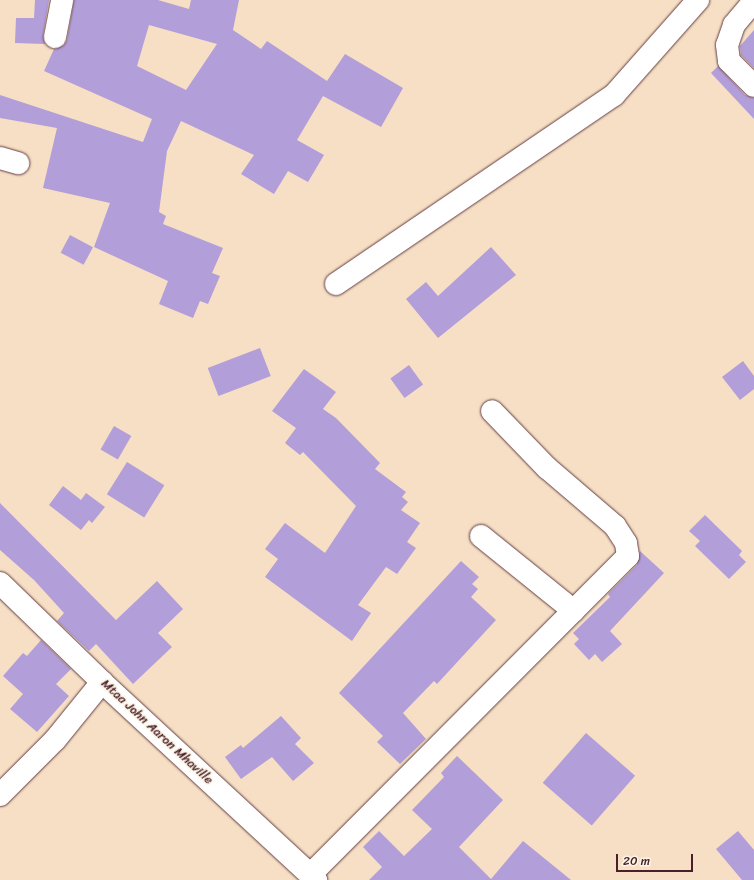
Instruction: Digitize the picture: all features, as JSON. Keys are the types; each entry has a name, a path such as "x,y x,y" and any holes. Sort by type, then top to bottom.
{"street":[{"path":"55,36 62,0"},
{"path":"336,284 614,95 698,0"},
{"path":"754,1 734,25 727,45 729,61 754,86"},
{"path":"313,877 628,556 626,543 615,526 546,468 492,411"},
{"path":"481,536 574,611"},
{"name":"Mtaa John Aaron Mhaville","path":"0,583 102,682 313,877"},
{"path":"0,795 55,740 102,682"}],"building":[{"path":"35,0 49,0 43,35 45,44 15,43 16,18 34,18"},
{"path":"74,0 158,0 189,9 191,0 239,0 233,30 261,49 267,41 327,81 345,54 403,88 381,127 323,96 297,140 324,155 308,182 288,171 274,194 241,174 254,155 181,121 167,151 159,212 166,216 163,224 223,248 212,273 220,276 208,304 200,301 193,318 159,304 168,281 94,247 110,203 43,188 57,128 0,118 0,95 143,142 152,119 44,71 54,49 64,45 67,40","holes":["149,25 217,44 186,90 137,66"]},
{"path":"754,30 754,68 741,55 740,46"},
{"path":"718,66 745,95 754,98 754,119 711,73"},
{"path":"70,235 93,247 84,265 61,253"},
{"path":"491,247 516,275 438,338 406,299 426,282 438,296"},
{"path":"260,348 271,376 218,396 208,368"},
{"path":"743,361 754,376 754,389 740,400 722,377"},
{"path":"409,365 423,384 404,398 390,379"},
{"path":"304,369 336,392 323,409 336,418 380,463 375,469 406,492 402,497 408,502 401,510 420,523 407,542 416,548 397,574 386,567 358,605 371,613 352,641 265,577 278,559 265,549 285,523 325,553 356,506 303,452 300,455 285,443 296,428 272,411"},
{"path":"114,426 131,436 118,459 100,449"},
{"path":"127,462 164,485 144,518 107,494"},
{"path":"63,486 81,500 86,493 105,507 92,523 89,520 81,530 49,505"},
{"path":"0,503 116,620 157,581 183,609 158,633 172,647 133,684 96,644 89,651 57,621 64,613 34,580 0,550"},
{"path":"705,515 742,551 739,555 746,562 729,579 695,546 700,541 689,531"},
{"path":"640,551 664,573 610,631 622,644 602,662 595,654 589,660 574,644 579,639 573,633 610,597 608,594 637,565"},
{"path":"461,561 479,577 472,584 478,589 471,597 496,620 437,684 434,681 403,713 426,739 400,764 377,742 383,736 339,693"},
{"path":"41,640 71,669 56,684 69,696 37,732 10,709 23,694 3,676 23,653 27,656"},
{"path":"281,716 301,738 295,744 314,763 293,781 272,757 241,779 225,757 241,745 243,748"},
{"path":"586,733 635,776 592,825 543,783"},
{"path":"457,756 503,800 459,847 491,879 523,841 571,880 369,880 382,867 363,847 379,831 404,856 432,829 412,810 444,777 441,773"},
{"path":"738,831 754,850 754,880 742,880 716,849"}]}
